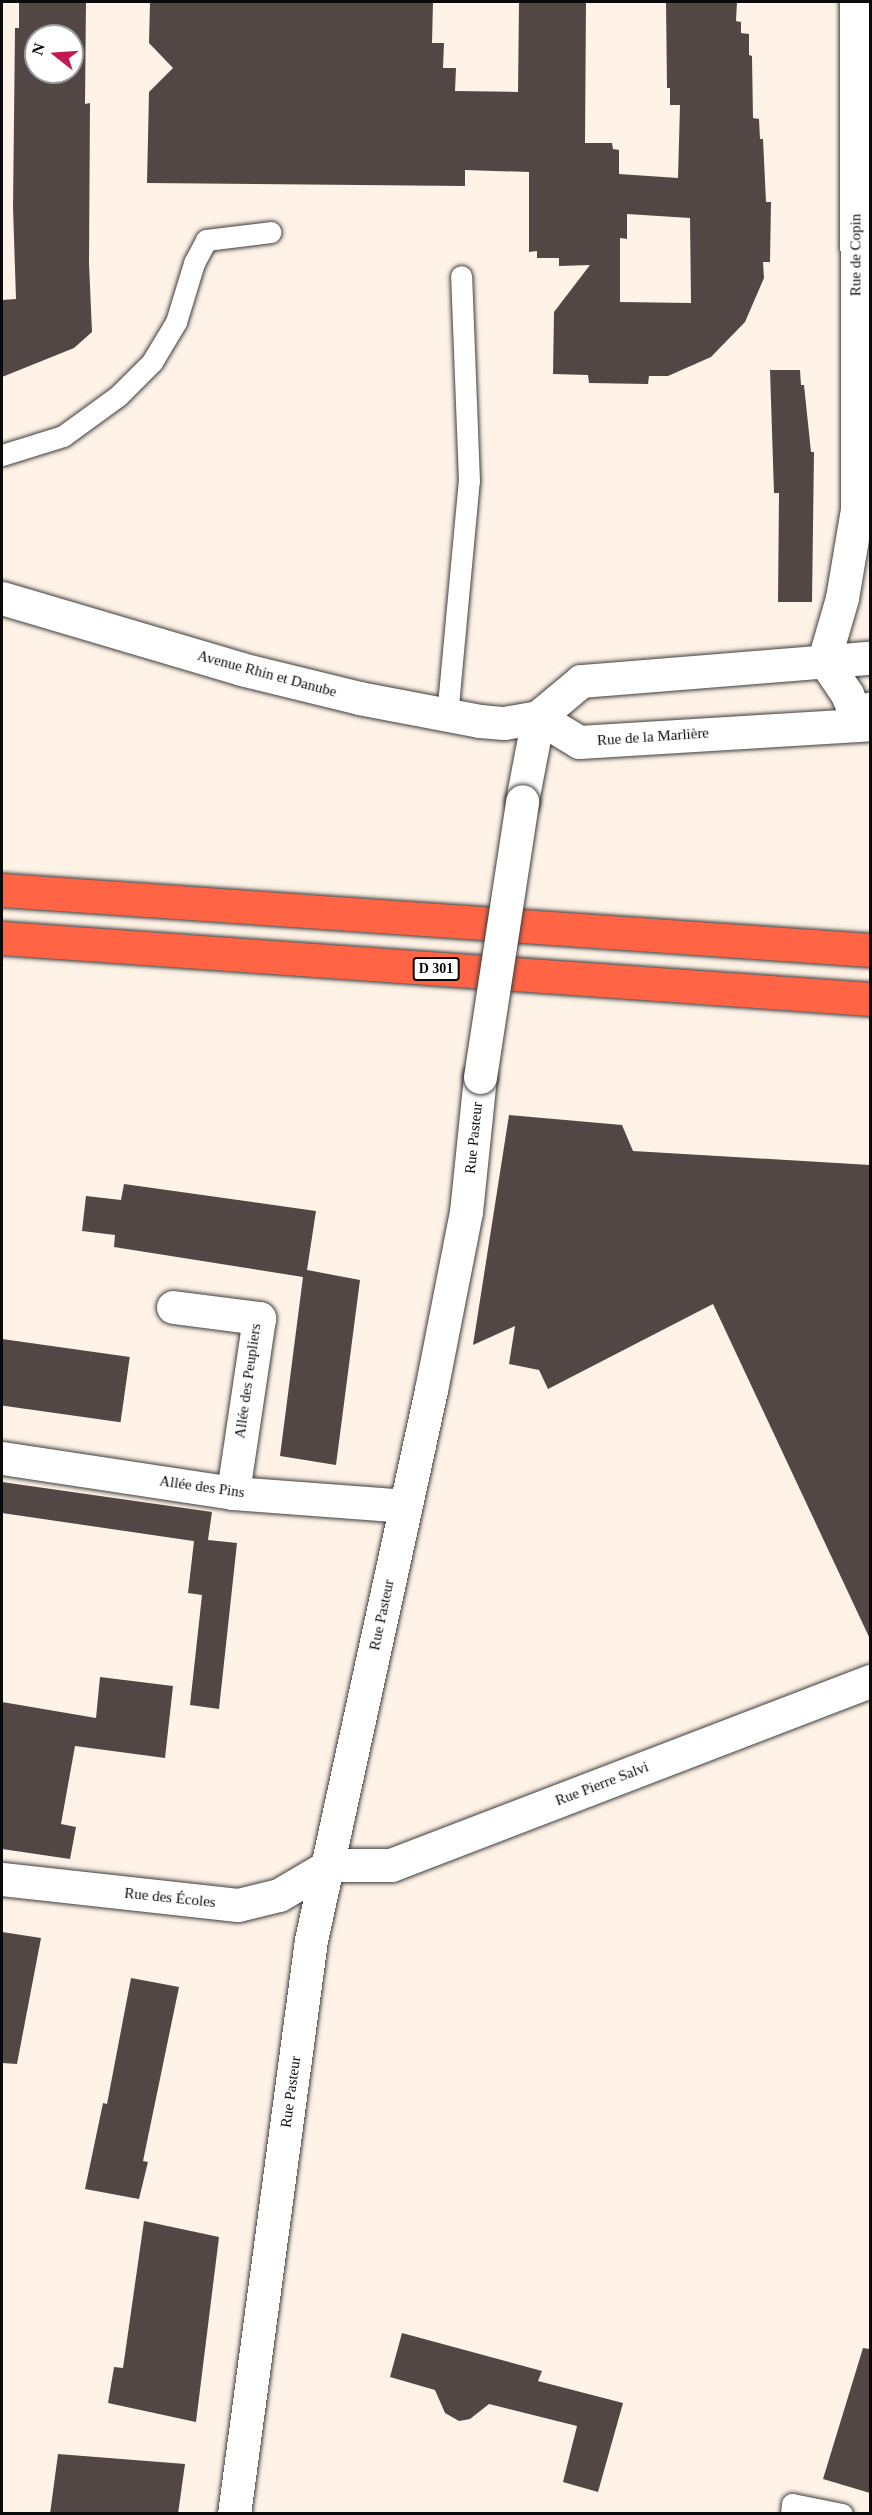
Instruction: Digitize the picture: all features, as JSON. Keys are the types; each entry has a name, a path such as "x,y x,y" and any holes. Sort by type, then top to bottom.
{"highway":[{"path":"2,890 870,950"},
{"name":"D 301","path":"2,938 870,999"}],"street":[{"name":"Rue de Copin","path":"824,660 842,598 857,509 855,2"},
{"name":"Rue de Copin","path":"857,509 870,563"},
{"name":"Avenue Rhin et Danube","path":"2,598 241,669 447,716 504,723 538,717"},
{"path":"538,717 581,681 870,658"},
{"name":"Rue de la Marlière","path":"824,660 867,719"},
{"name":"Rue de la Marlière","path":"538,717 579,742 867,719"},
{"name":"Rue Pasteur","path":"234,2514 311,1941 330,1865 404,1506 431,1390 466,1212 480,1077 522,801 538,717"},
{"name":"Allée des Peupliers","path":"173,1306 259,1318 232,1492"},
{"name":"Allée des Pins","path":"2,1458 232,1492 404,1506"},
{"name":"Rue Pierre Salvi","path":"330,1865 391,1865 870,1681"},
{"name":"Rue des Écoles","path":"2,1878 238,1905 279,1895 330,1865"}],"lane":[{"path":"2,455 63,436 118,396 152,362 176,322 194,263 206,240 271,232"},
{"path":"447,716 469,481 461,276"},
{"path":"791,2514 792,2504 842,2514"}],"building":[{"path":"19,2 86,2 85,104 90,103 89,263 92,332 74,348 2,377 2,300 16,299 13,208 15,28 19,28"},
{"path":"150,2 433,2 432,43 444,43 443,68 456,68 455,91 518,92 519,2 586,2 585,143 612,143 613,149 619,150 619,174 678,178 680,105 670,105 670,88 667,88 666,2 737,2 736,21 741,22 741,33 749,34 749,55 752,56 753,118 759,119 760,139 763,139 766,202 771,202 770,262 763,262 764,278 745,322 711,357 668,376 649,376 648,384 589,383 588,375 553,374 554,312 590,265 559,266 559,258 537,258 537,251 529,252 529,172 465,170 465,186 147,183 149,92 173,68 149,43","holes":["627,214 690,218 691,303 620,302 620,238 627,239"]},
{"path":"770,370 800,370 801,385 804,385 811,452 814,452 812,602 778,602 779,493 774,493"},
{"path":"509,1115 622,1125 633,1151 870,1165 870,1639 713,1304 548,1389 539,1370 509,1364 515,1326 473,1345"},
{"path":"124,1184 316,1211 307,1270 360,1280 336,1465 280,1456 303,1277 114,1247 115,1235 82,1231 86,1196 121,1200"},
{"path":"2,1339 130,1357 121,1422 2,1406"},
{"path":"2,1482 212,1512 208,1540 237,1543 219,1709 190,1705 202,1595 188,1593 194,1541 2,1513"},
{"path":"100,1677 173,1686 165,1758 75,1746 61,1824 76,1827 70,1859 2,1849 2,1702 96,1718"},
{"path":"2,1932 41,1938 17,2064 2,2063"},
{"path":"131,1978 179,1987 143,2161 148,2162 139,2199 85,2189 103,2103 107,2104"},
{"path":"144,2221 219,2237 196,2422 108,2403 114,2367 123,2368"},
{"path":"402,2333 542,2371 538,2381 623,2403 598,2492 563,2482 577,2426 489,2404 470,2419 459,2421 445,2413 435,2390 390,2377"},
{"path":"863,2348 870,2349 870,2493 823,2479"},
{"path":"58,2454 185,2464 178,2514 50,2514"}]}
